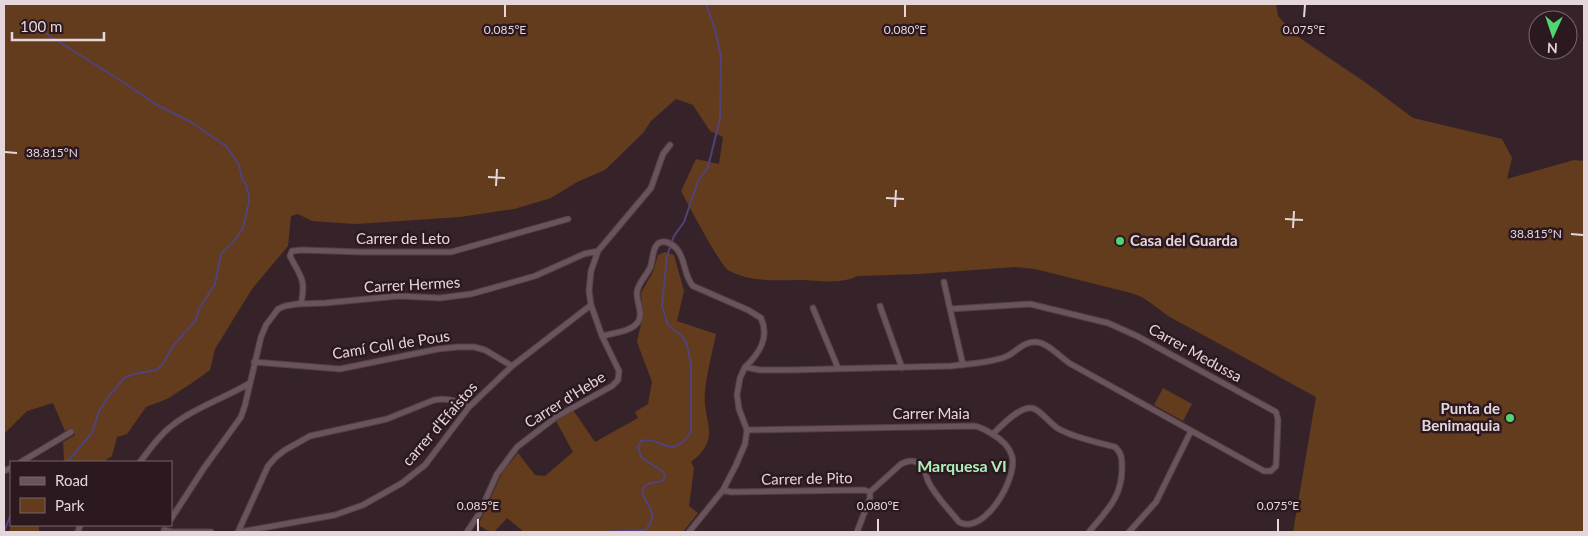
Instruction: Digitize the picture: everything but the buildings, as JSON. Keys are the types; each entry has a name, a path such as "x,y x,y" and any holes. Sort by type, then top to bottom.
{"street":[{"path":"512,366 591,305 589,278 598,251 651,188 663,154 670,145"},
{"name":"Carrer de Leto","path":"301,304 303,282 290,256 292,251 451,252 568,220"},
{"path":"602,336 628,329 636,324 640,315 637,296 638,289 650,266 655,247 660,242 668,242 679,252 688,279 693,286 748,310 761,318 764,332 762,348 746,367 740,378 737,395 739,409 747,430 747,438 723,490 689,532"},
{"name":"Carrer Hermes","path":"254,362 263,331 274,313 282,307 398,296 440,298 459,296 485,291 535,276 584,254 598,251"},
{"path":"944,282 963,365"},
{"name":"Carrer Medussa","path":"746,367 774,370 963,365 1004,357 1029,343 1041,343 1069,363 1264,471 1271,471 1275,468 1278,420 1276,412 1131,333 1108,323 1030,304 950,309"},
{"name":"Carrer d'Hebe","path":"467,532 479,514 497,474 517,447 556,417 612,386 619,377 591,305"},
{"path":"880,306 902,368"},
{"path":"812,308 838,368"},
{"name":"Camí Coll de Pous","path":"254,362 340,369 438,349 458,347 485,350 512,366"},
{"path":"172,517 204,468 241,417 254,362"},
{"name":"carrer d'Efaistos","path":"239,532 335,515 358,507 402,483 423,467 470,407 512,366"},
{"path":"141,461 161,436 173,425 250,384"},
{"path":"239,532 270,463 285,450 305,438 387,419 434,400 458,402 470,407"},
{"path":"993,434 1018,413 1027,408 1032,408 1037,410 1050,423 1066,432 1117,449 1122,460 1118,494 1111,506 1089,532"},
{"name":"Carrer Maia","path":"747,430 974,426 993,434"},
{"path":"1129,532 1156,502 1191,431"},
{"path":"23,461 71,432"},
{"name":"Carrer de Pito","path":"723,490 731,492 864,490 870,492 901,464 907,461 914,461 923,468 934,491 961,524 972,526 980,523 988,516 1000,500 1009,483 1012,472 1013,459 1010,450 1001,439 993,434"},
{"path":"857,532 870,498 870,492"},
{"path":"163,531 211,532"}],"green space":[{"path":"4,4 1276,4 1278,16 1294,34 1369,85 1413,118 1502,139 1512,158 1507,179 1574,160 1584,161 1584,532 1293,532 1316,397 1177,321 1144,298 1131,293 1035,269 1015,267 919,274 857,276 851,279 831,281 755,279 728,270 718,257 681,191 696,159 719,164 723,137 710,131 693,105 676,99 651,121 643,133 605,170 577,182 551,198 514,209 460,217 355,224 312,221 298,214 291,216 288,246 252,289 215,349 210,370 167,399 146,407 127,434 117,437 112,456 104,461 63,461 63,442 75,435 71,429 65,431 53,403 27,411 4,434"},
{"path":"665,252 674,255 684,291 677,321 716,334 705,392 709,437 701,453 691,462 694,468 689,506 698,513 683,532 524,532 507,518 494,532 480,526 480,521 503,471 518,453 535,475 545,476 573,452 556,421 573,410 595,442 638,418 635,412 648,404 652,382 637,342 643,315 641,293 653,272 658,255"},
{"path":"1163,388 1192,404 1183,421 1154,405"},
{"path":"11,526 39,526 39,532 9,532"}],"waterway":[{"path":"600,532 645,530 651,523 652,516 643,493 643,488 648,484 664,480 665,476 663,472 641,457 638,447 641,441 648,440 666,446 677,446 691,432 691,364 687,345 683,337 668,325 662,306 667,256 674,236 684,222 698,181 708,167 720,119 721,57 715,29 706,4"},
{"path":"26,21 157,105 191,122 227,147 239,165 249,196 243,228 236,239 221,254 215,284 199,309 196,320 173,346 162,365 156,370 124,378 99,411 92,433 68,461"},
{"path":"4,532 10,517"}],"place":[{"name":"Casa del Guarda","path":"1120,241"},
{"name":"Punta de Benimaquia","path":"1510,418"}],"district":[{"name":"Marquesa VI","path":"962,466"}]}
